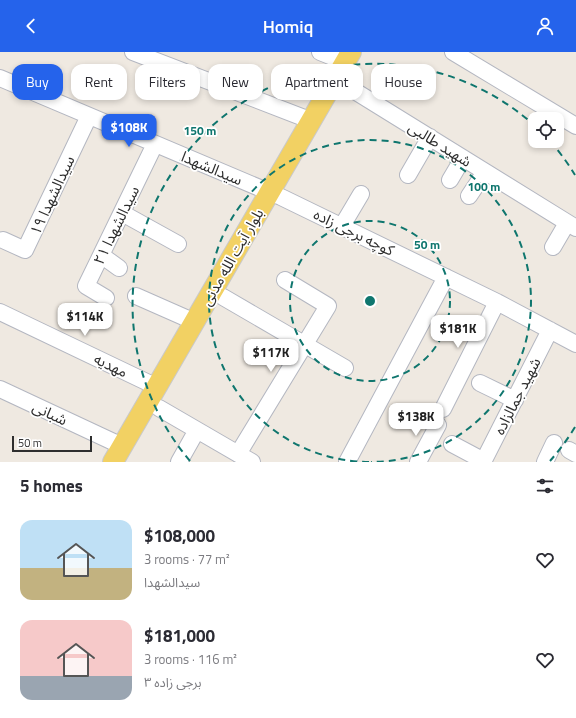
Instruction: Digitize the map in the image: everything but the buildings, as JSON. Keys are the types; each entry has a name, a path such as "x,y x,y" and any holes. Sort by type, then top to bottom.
{"main road":[{"name":"بلوار آیت الله مدنی","path":"357,64 364,52"},
{"name":"بلوار آیت الله مدنی","path":"121,457 159,408 223,297 312,121 348,57"},
{"name":"بلوار آیت الله مدنی","path":"121,457 157,387 195,322 335,100"}],"street":[{"path":"133,52 312,121"},
{"path":"320,52 348,57"},
{"path":"453,52 576,126"},
{"name":"سیدالشهدا","path":"1,83 89,116 275,195"},
{"name":"شهید طالبی","path":"363,96 572,226"},
{"name":"سیدالشهدا ۱۹","path":"2,240 25,250 89,116"},
{"path":"408,175 430,137"},
{"name":"سیدالشهدا ۲۱","path":"106,298 86,286 155,144"},
{"path":"450,180 463,158"},
{"path":"469,196 485,172"},
{"path":"342,226 361,194"},
{"name":"کوچه برجى زاده","path":"275,195 497,302 576,344"},
{"path":"122,213 178,244"},
{"path":"553,247 572,226"},
{"path":"101,255 119,268"},
{"path":"347,462 446,277"},
{"path":"238,454 328,306 285,280"},
{"path":"136,296 195,322"},
{"path":"223,297 345,368"},
{"path":"443,409 497,302"},
{"name":"مهدیه","path":"0,312 157,387"},
{"name":"شهید جمالزاده","path":"484,462 550,330"},
{"path":"480,383 515,400"},
{"name":"شبانی","path":"0,389 121,457"},
{"path":"159,408 252,462"},
{"path":"418,462 438,425"},
{"path":"179,462 197,430"},
{"path":"545,462 554,443"},
{"path":"452,444 484,462"}]}
